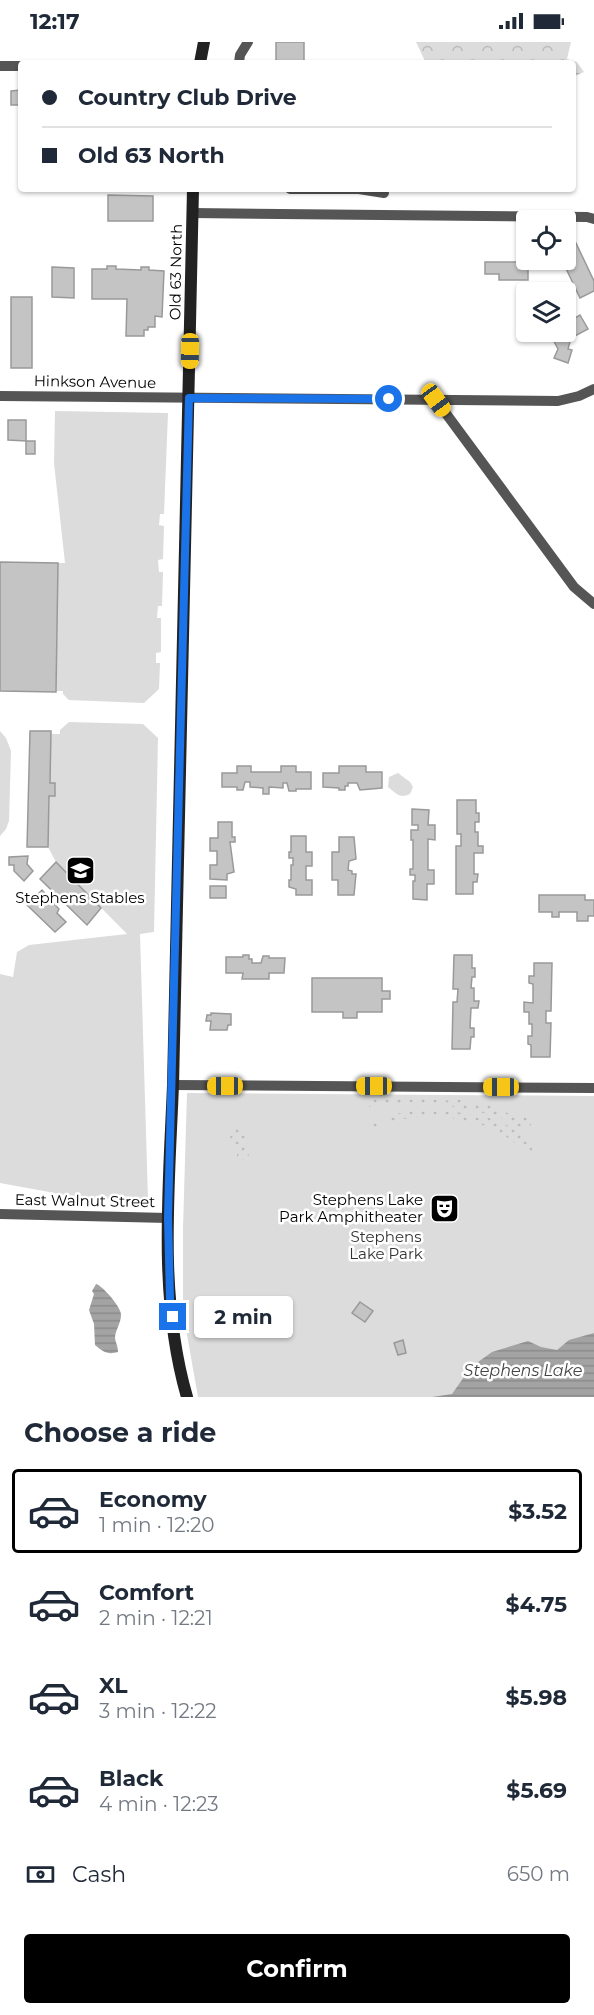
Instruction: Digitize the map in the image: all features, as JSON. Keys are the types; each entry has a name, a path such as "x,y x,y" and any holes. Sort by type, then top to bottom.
{"main road":[{"path":"201,60 204,42"},
{"name":"Old 63 North","path":"187,1397 180,1371 170,1299 168,1218 193,192"}],"street":[{"path":"239,60 248,42"},
{"path":"0,66 18,66"},
{"path":"378,192 384,193"},
{"path":"192,213 592,216"},
{"name":"Hinkson Avenue","path":"0,396 558,401 579,396 594,389"},
{"path":"436,400 574,587 594,604"},
{"path":"173,1085 594,1088"},
{"name":"East Walnut Street","path":"0,1214 168,1218"}],"green space":[{"path":"416,42 571,42 567,59 570,60 424,59"},
{"path":"576,62 577,62 584,72 576,76"},
{"path":"55,411 168,413 164,514 160,514 159,525 164,526 163,559 158,560 159,572 163,572 162,606 158,606 157,618 161,618 161,652 156,653 156,663 160,663 159,689 144,703 69,700 63,691 56,691 58,563 65,563 54,463"},
{"path":"69,722 143,724 158,738 154,932 140,934 148,1199 87,1199 0,1183 0,974 13,977 17,952 29,945 127,934 56,862 48,847 49,796 55,795 55,784 50,783 51,734 60,734 60,730"},
{"path":"0,731 6,738 11,751 9,821 0,836"},
{"path":"398,773 413,787 410,794 400,796 388,787 389,777"},
{"name":"Stephens Lake Park","path":"187,1093 594,1096 594,1397 198,1397 183,1312"},
{"path":"377,1094 456,1101 461,1099 476,1105 482,1103 515,1116 536,1117 528,1129 523,1130 498,1116 445,1105 407,1102 369,1107 371,1098"},
{"path":"415,1111 467,1113 493,1119 515,1130 534,1151 530,1155 495,1128 443,1116 401,1119 365,1130 365,1127 386,1119 388,1115"},
{"path":"239,1124 246,1129 249,1160 239,1160 237,1149 230,1137 234,1131 233,1128"}],"water":[{"path":"96,1284 111,1297 120,1312 121,1318 115,1338 118,1352 106,1352 95,1345 94,1324 89,1310 94,1294 92,1291"},
{"name":"Stephens Lake","path":"594,1333 594,1397 432,1397 452,1394 471,1367 492,1352 528,1341 541,1347 557,1350 569,1340"}],"building":[{"path":"276,42 304,42 304,60 276,60"},
{"path":"18,90 18,105 11,105 11,91"},
{"path":"108,195 153,196 153,221 108,221"},
{"path":"576,243 594,281 594,291 580,298 576,290 576,282 572,282 567,270 576,270"},
{"path":"485,262 516,262 516,270 528,270 528,280 499,280 499,274 485,274"},
{"path":"107,266 116,266 116,269 141,270 141,267 149,267 149,270 164,271 162,317 155,316 155,327 148,327 148,330 144,330 144,336 126,336 127,299 92,299 92,269 107,269"},
{"path":"52,267 74,268 74,298 52,297"},
{"path":"11,297 32,297 32,368 11,368"},
{"path":"580,315 588,329 576,335 576,317"},
{"path":"554,342 570,342 568,349 572,350 568,363 554,358 558,349"},
{"path":"8,420 26,420 26,441 8,440"},
{"path":"26,441 35,441 35,454 26,454"},
{"path":"0,562 58,563 56,692 0,691"},
{"path":"30,731 51,731 50,783 55,783 55,796 49,796 48,847 27,847"},
{"path":"237,766 251,766 251,772 281,772 281,766 296,766 296,772 311,772 311,789 289,791 287,783 283,783 283,788 269,787 269,794 263,794 263,788 250,787 250,782 245,782 243,790 237,790 237,787 222,787 222,773 237,773"},
{"path":"339,766 366,766 366,772 382,772 382,788 360,790 357,783 348,783 345,790 323,787 323,773 339,773"},
{"path":"457,800 476,800 476,813 479,813 479,822 475,822 475,832 478,832 478,846 483,846 483,853 474,853 474,874 478,874 477,882 473,882 473,894 456,894 456,846 461,846 461,834 457,834"},
{"path":"412,809 429,810 428,825 435,825 435,840 428,839 428,870 434,870 434,884 427,884 427,900 413,899 415,875 410,875 410,869 413,869 411,830 418,830 418,825 412,825"},
{"path":"218,822 232,822 232,837 235,837 235,842 230,842 234,872 227,874 227,880 210,879 210,865 217,865 217,851 210,851 210,838 218,838"},
{"path":"291,836 306,836 306,852 312,852 312,866 306,866 306,880 312,880 312,895 296,895 296,889 289,887 291,865 293,865 293,858 289,858"},
{"path":"339,837 354,837 356,859 349,861 348,870 356,874 354,895 338,895 338,880 332,880 332,852 339,852"},
{"path":"28,856 27,864 33,871 24,881 14,871 14,865 9,865 9,857"},
{"path":"56,862 101,908 87,925 40,879"},
{"path":"210,886 226,886 226,898 210,898"},
{"path":"42,890 59,909 57,913 66,922 55,932 27,905"},
{"path":"539,895 585,895 585,900 594,900 594,916 588,916 588,921 577,921 577,912 559,912 559,917 552,917 552,912 539,912"},
{"path":"243,955 249,955 252,963 261,963 263,956 285,958 284,973 269,973 269,979 242,979 243,973 226,973 226,957 243,957"},
{"path":"454,955 472,955 472,968 475,968 471,988 474,988 474,1001 479,1001 478,1008 471,1008 470,1028 474,1028 474,1037 471,1037 470,1049 452,1049 453,1002 457,1002 458,989 453,989"},
{"path":"534,963 552,963 551,1011 546,1011 546,1023 551,1023 550,1057 531,1057 531,1045 528,1044 528,1036 532,1036 532,1024 529,1024 529,1012 524,1012 524,1002 533,1003 533,984 529,983 529,976 534,976"},
{"path":"312,978 382,978 382,991 390,991 390,999 382,999 382,1012 357,1012 357,1018 343,1018 343,1012 312,1012"},
{"path":"211,1013 231,1014 231,1025 228,1025 227,1030 210,1030 211,1021 206,1021 207,1015"},
{"path":"360,1302 373,1311 365,1322 352,1313"},
{"path":"403,1340 406,1353 398,1355 394,1343"}],"place":[{"name":"Stephens Stables","path":"80,871"},
{"name":"Stephens Lake Park Amphitheater","path":"444,1209"}],"route":[{"path":"173,1317 170,1299 168,1218 189,398 389,399"}]}
